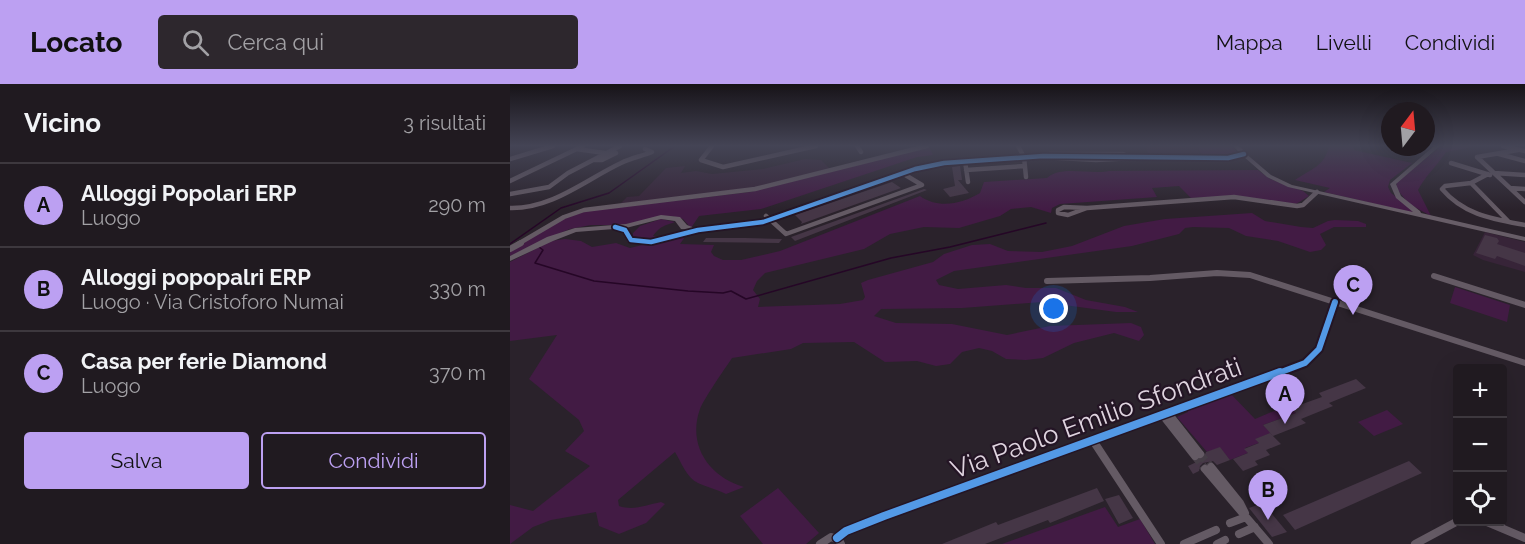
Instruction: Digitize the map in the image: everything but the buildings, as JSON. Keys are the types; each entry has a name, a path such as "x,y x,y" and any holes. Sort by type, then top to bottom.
{"street":[{"path":"510,181 538,167"},
{"path":"510,194 549,188 578,167"},
{"path":"510,208 522,208 562,195 613,167"},
{"path":"510,249 566,216 586,209 755,189 841,167"},
{"path":"615,227 628,234 629,238 639,242 654,241 698,230 750,224 922,167"},
{"path":"968,182 966,170 1003,167"},
{"path":"1025,167 1026,177"},
{"path":"1259,167 1279,182 1525,239"},
{"path":"1412,167 1393,184 1398,197 1413,212"},
{"path":"1465,167 1490,173 1525,175"},
{"path":"1486,167 1525,202"},
{"path":"768,218 786,234 922,185 902,173"},
{"path":"1490,173 1471,183 1445,186 1442,189 1455,204 1464,210 1525,225"},
{"path":"1471,183 1508,221"},
{"path":"1510,188 1525,189"},
{"path":"1087,208 1068,215 1058,213 1058,210 1064,207 1087,208 1234,198 1297,206 1303,205 1317,192"},
{"path":"510,259 536,245 572,231 615,227 670,217 679,220 682,225 698,230"},
{"path":"628,234 644,222"},
{"path":"669,236 682,225"},
{"path":"1047,281 1235,273 1265,278 1525,363"},
{"path":"1434,276 1525,305"},
{"name":"Via Paolo Emilio Sfondrati","path":"820,544 829,537 839,541 863,524 1305,363 1319,349 1335,302"},
{"path":"1164,413 1198,455"},
{"path":"1092,439 1161,544"},
{"path":"1208,468 1269,544"},
{"path":"1230,523 1246,517"},
{"path":"1415,544 1453,524"},
{"path":"1496,526 1525,538"},
{"path":"1239,534 1255,527"},
{"path":"1184,544 1216,530"}],"shaded area":[{"path":"684,167 681,173 696,171 712,174 763,169 828,167 831,170 762,187 620,204 627,197 639,196 666,168"},
{"path":"848,167 886,167 761,209 699,216 691,228 683,219 671,216 621,225 591,225 570,229 510,256 510,250 565,218 586,211 750,192"},
{"path":"1315,167 1406,167 1390,180 1388,187 1391,193 1418,214 1324,192 1330,188 1295,180"},
{"path":"1415,167 1434,167 1418,190 1431,216 1409,204 1396,188 1397,182"},
{"path":"1258,170 1270,179 1303,191 1309,196 1296,204 1238,196 1191,198 1179,186 1152,188 1157,197 1060,204 1052,208 1051,213 1031,207 1011,209 1000,216 959,228 924,227 890,234 864,249 765,273 757,281 753,290 760,299 758,307 840,304 863,300 865,297 861,283 933,262 944,254 972,245 990,244 1008,251 1042,252 1072,246 1124,226 1165,219 1252,213 1265,221 1301,227 1313,228 1335,220 1358,221 1366,224 1366,227 1334,227 1320,234 1326,245 1321,250 1310,252 1278,241 1246,236 1229,228 1193,227 1185,228 1179,234 1132,246 954,271 936,280 939,285 958,289 1006,285 1056,288 1086,300 1125,307 1138,312 1116,312 1042,302 962,308 881,309 874,316 896,323 952,324 1007,335 1050,326 1131,323 1141,327 1144,335 1139,341 1114,333 1074,343 1043,358 1026,360 1006,359 992,351 979,348 962,352 950,364 936,366 917,361 885,362 854,342 803,343 791,349 732,358 700,409 696,435 704,458 711,467 721,476 744,487 726,494 694,481 687,474 675,452 618,500 619,506 630,508 661,502 665,504 646,523 619,534 599,526 596,512 551,520 533,527 510,544 510,505 533,511 590,466 565,451 584,431 579,420 529,379 557,335 510,341 510,262 551,241 565,239 581,241 592,247 616,243 630,248 687,234 680,244 714,245 711,252 714,256 723,260 741,260 780,251 920,196 942,204 966,200 980,193 984,182 1047,178 1053,174 1068,171"},
{"path":"661,219 675,222 661,228 653,236 660,237 649,240 633,236 640,226"},
{"path":"1485,232 1525,242 1525,272 1473,255"},
{"path":"1455,287 1510,305 1507,322 1450,303"},
{"path":"1229,392 1255,419 1288,405 1296,413 1263,425 1271,433 1256,439 1259,443 1245,448 1248,453 1230,460 1220,448 1207,452 1177,417 1188,412 1186,408"},
{"path":"1387,410 1403,424 1374,436 1358,422"},
{"path":"778,488 819,533 806,544 763,544 740,516"},
{"path":"1105,507 1118,527 1140,519 1155,544 1002,544"}],"waterway":[{"path":"510,244 561,208 609,193 645,167"},
{"path":"539,247 543,250 535,263 594,281 688,291 723,293 731,291 746,299 891,258 950,247 1046,223"}],"tunnel":[{"path":"1200,454 1211,467"},
{"path":"1195,456 1205,469"}],"cycle path":[{"path":"615,227 625,230 631,240 651,242 698,230 763,222 922,167"},
{"path":"837,538 846,531 884,516 1305,363 1319,349 1335,302"}],"place":[{"name":"Casa per ferie Diamond","path":"1353,315"},
{"name":"Alloggi Popolari ERP","path":"1285,424"},
{"name":"Alloggi popopalri ERP","path":"1268,520"}]}
